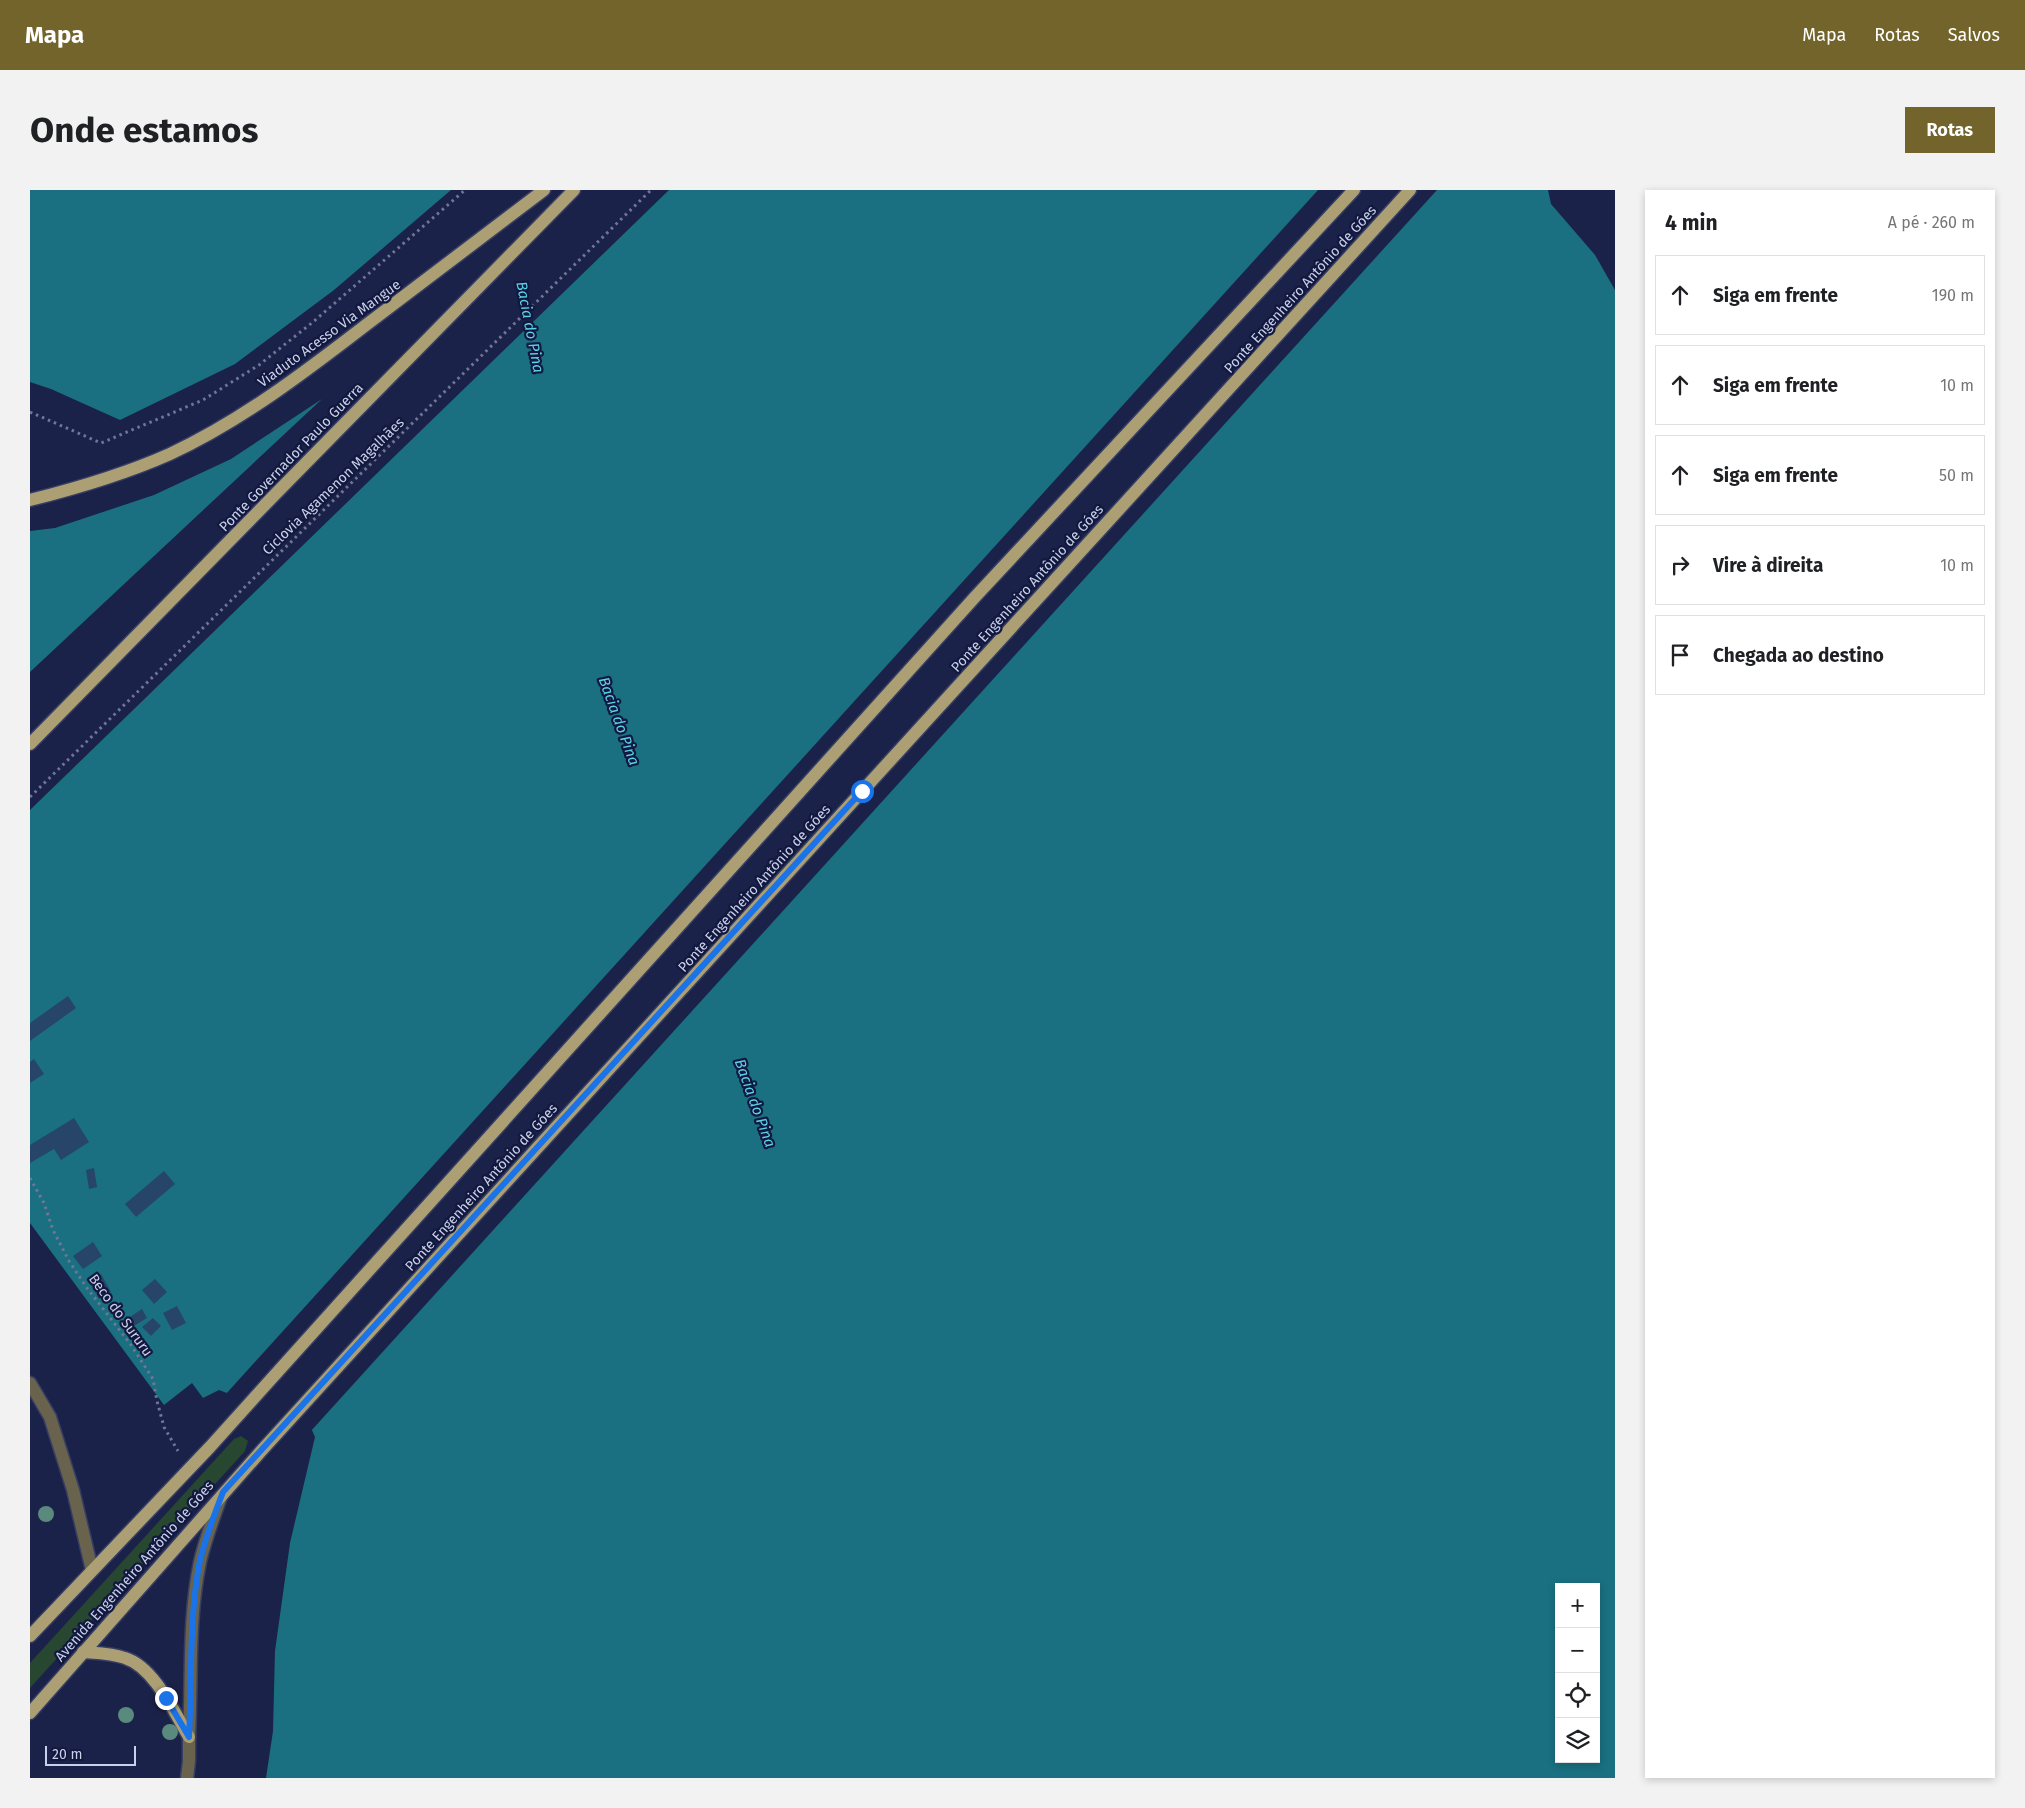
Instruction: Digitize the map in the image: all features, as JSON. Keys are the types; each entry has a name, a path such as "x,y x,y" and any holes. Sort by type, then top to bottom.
{"main road":[{"name":"Viaduto Acesso Via Mangue","path":"30,500 123,473 170,454 205,436 303,374 544,190"},
{"name":"Ponte Governador Paulo Guerra","path":"30,744 574,190"},
{"name":"Ponte Engenheiro Antônio de Góes","path":"210,1447 975,597 1354,190"},
{"name":"Ponte Engenheiro Antônio de Góes","path":"262,1450 1410,190"},
{"name":"Avenida Engenheiro Antônio de Góes","path":"30,1636 210,1447"},
{"name":"Avenida Engenheiro Antônio de Góes","path":"30,1713 262,1450"},
{"path":"83,1652 127,1658 145,1669 166,1698 189,1737"}],"street":[{"path":"30,1383 50,1417 74,1490 92,1570"},
{"path":"187,1778 195,1593 208,1532 223,1492"}],"path":[{"path":"30,412 101,443 203,400 259,365 313,322 465,190"},
{"name":"Ciclovia Agamenon Magalhães","path":"30,797 652,190"},
{"name":"Beco do Sururu","path":"30,1178 44,1203 53,1230 69,1261 153,1379 164,1427 177,1450 194,1464"}],"shaded area":[{"path":"241,1436 248,1441 245,1451 30,1688 30,1663 234,1439"}],"water":[{"name":"Bacia do Pina","path":"30,190 1548,190 1551,204 1595,255 1615,290 1615,1778 266,1778 273,1731 275,1651 290,1543 315,1437 311,1428 304,1422 219,1390 203,1398 192,1383 164,1405 30,1223"}],"pier":[{"path":"451,190 669,190 30,810 30,672 322,399 231,459 154,495 55,528 30,531 30,382 51,389 120,420 235,364 334,290"},
{"path":"1318,190 1437,190 310,1432 302,1424 225,1395"}],"building":[{"path":"68,996 76,1008 30,1041 30,1023"},
{"path":"34,1059 44,1074 30,1083 30,1062"},
{"path":"74,1118 89,1142 61,1160 54,1149 30,1163 30,1145"},
{"path":"94,1168 97,1187 89,1189 86,1170"},
{"path":"164,1171 175,1184 136,1217 125,1204"},
{"path":"93,1242 102,1256 83,1269 73,1256"},
{"path":"101,1274 111,1292 99,1299 89,1281"},
{"path":"155,1279 167,1292 154,1304 142,1290"},
{"path":"177,1306 186,1323 172,1330 163,1313"},
{"path":"142,1309 147,1318 129,1329 124,1321"},
{"path":"153,1318 161,1326 151,1336 142,1327"}],"route":[{"path":"166,1698 189,1737 195,1593 208,1532 223,1492 862,791"}]}
